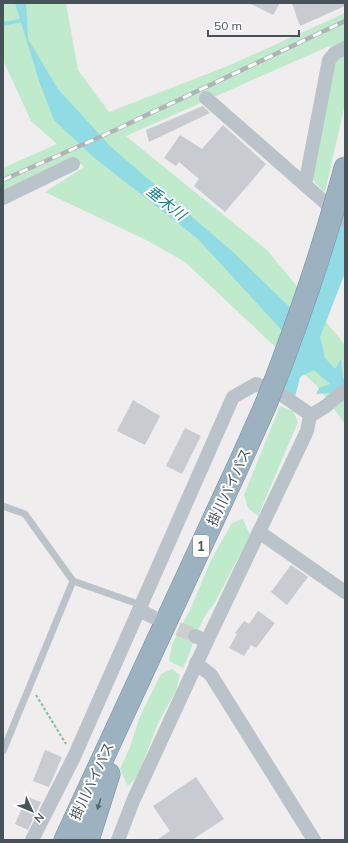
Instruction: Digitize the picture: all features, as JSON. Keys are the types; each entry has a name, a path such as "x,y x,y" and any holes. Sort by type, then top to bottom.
{"highway":[{"name":"掛川バイパス","path":"65,840 266,404 290,343 326,235 345,168"},
{"path":"55,840 96,750 136,687"},
{"path":"88,840 136,687"}],"street":[{"path":"305,185 329,60 335,53 345,48"},
{"path":"206,98 345,220"},
{"path":"3,198 73,164"},
{"path":"32,840 74,757 233,397 256,384 279,393 311,415"},
{"path":"122,837 133,801 196,664 201,638 259,532 308,431 310,416 326,406 345,390"},
{"path":"259,532 345,592"},
{"path":"140,608 153,617"},
{"path":"196,664 211,675 314,840"}],"lane":[{"path":"3,506 25,514 73,581 140,608"},
{"path":"3,751 73,581"}],"path":[{"path":"30,686 74,757"}],"green space":[{"path":"3,3 66,3 78,70 109,112 230,65 345,13 345,44 327,47 126,136 267,250 345,345 345,424 319,388 185,262 148,241 45,192 84,167 74,158 3,191 3,168 57,144 31,121 3,60"},
{"path":"345,54 345,104 325,192 315,183 312,176 333,67 337,58"},
{"path":"280,406 293,411 298,422 258,516 248,508 244,495"},
{"path":"243,519 250,535 214,604 204,618 183,668 169,661 172,644 191,608 211,560 232,523"},
{"path":"172,669 180,675 176,691 159,721 137,777 128,786 120,769 130,747 140,716 161,674"}],"water":[{"name":"垂木川","path":"15,3 26,3 28,39 58,89 111,147 234,253 307,324 339,215 345,220 345,273 320,337 325,358 335,369 341,359 343,378 345,380 345,400 338,392 316,394 319,388 330,384 314,370 300,377 295,397 279,393 297,347 198,239 92,156 54,120 40,84"}],"building":[{"path":"249,3 280,3 273,15"},
{"path":"292,3 345,3 345,6 300,26"},
{"path":"203,106 210,113 149,142 146,130"},
{"path":"223,125 266,164 225,212 194,186 199,179 179,162 176,166 164,158 180,135 202,149"},
{"path":"133,400 160,416 145,445 117,431"},
{"path":"185,428 201,436 182,474 166,466"},
{"path":"291,565 308,577 287,605 271,592"},
{"path":"258,611 275,623 256,648 251,645 244,656 229,648 237,634 235,633 244,621 249,624"},
{"path":"45,750 62,757 49,787 33,781"},
{"path":"196,777 224,819 192,840 157,840 170,831 153,806"},
{"path":"27,797 41,802 28,830 15,824"}],"waterway":[{"path":"3,24 23,20"}],"tunnel":[{"path":"159,620 195,636"}],"railway":[{"path":"3,180 111,132 345,21"}]}
